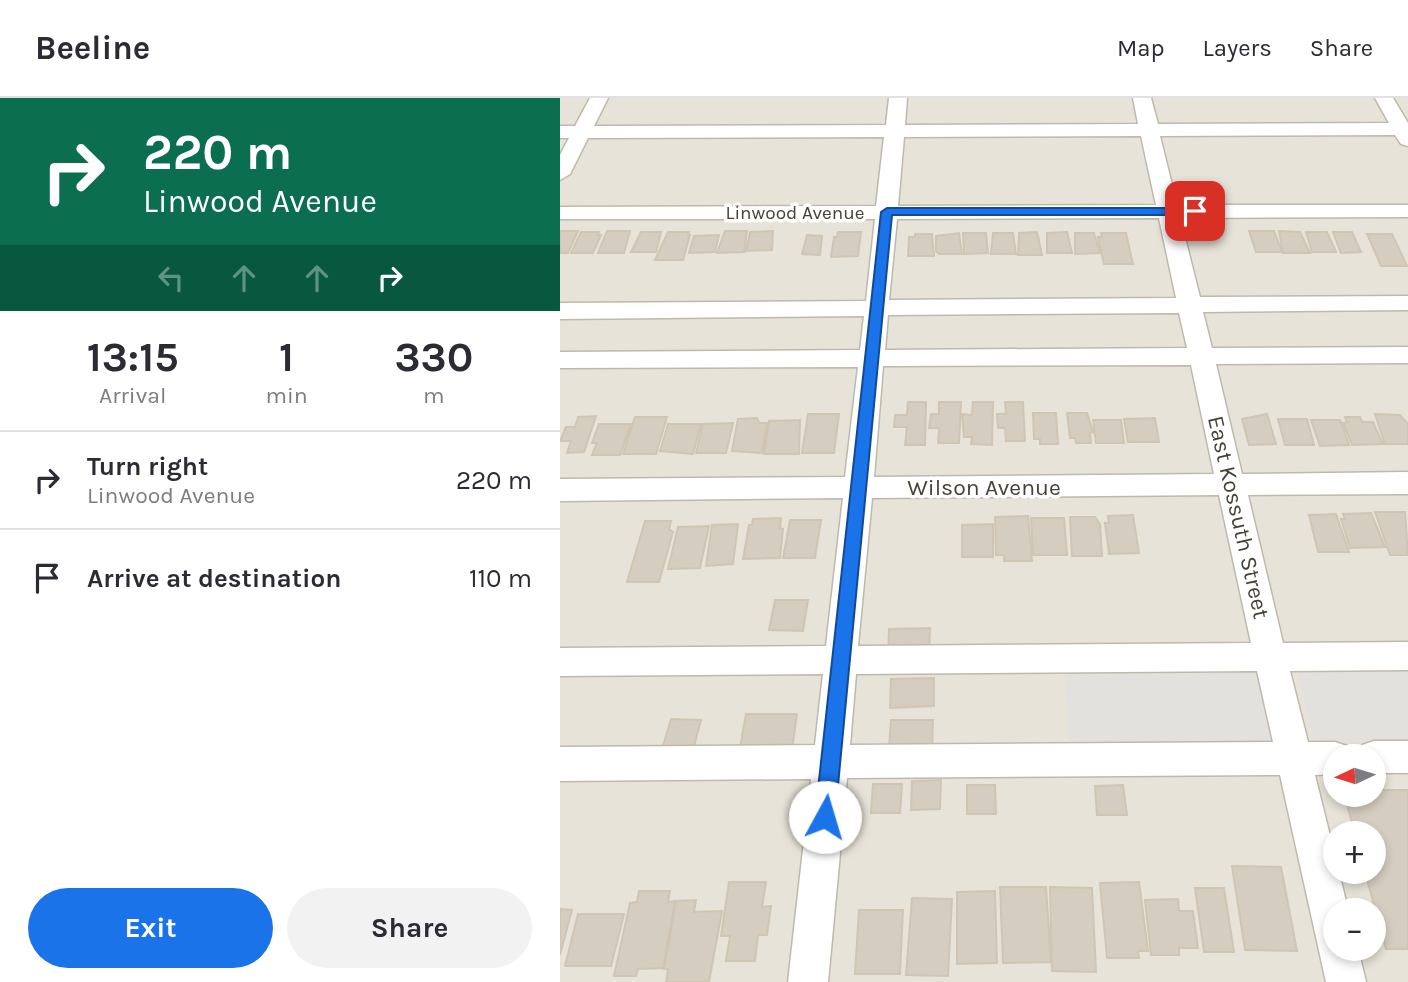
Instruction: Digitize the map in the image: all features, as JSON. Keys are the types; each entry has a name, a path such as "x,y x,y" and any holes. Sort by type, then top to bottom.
{"street":[{"path":"560,174 599,98"},
{"path":"808,982 898,98"},
{"name":"East Kossuth Street","path":"1142,98 1326,898"},
{"path":"1384,98 1406,133"},
{"path":"560,132 1149,130 1406,133"},
{"name":"Linwood Avenue","path":"560,213 1408,211"},
{"path":"560,311 1408,303"},
{"path":"560,360 1408,355"},
{"name":"Wilson Avenue","path":"560,490 1408,483"},
{"path":"560,662 1408,656"},
{"path":"1386,757 1408,757"},
{"path":"560,764 1323,758"},
{"path":"1341,961 1346,982"}],"shaded area":[{"path":"560,98 1408,98 1408,982 560,982"},
{"path":"1065,672 1257,672 1272,745 1069,746"},
{"path":"1297,672 1408,672 1408,740 1314,740"}],"building":[{"path":"560,231 578,231 568,253 560,253"},
{"path":"607,231 630,231 624,253 598,253"},
{"path":"725,231 747,231 744,252 717,253"},
{"path":"773,231 772,250 746,251 750,232"},
{"path":"1249,231 1274,231 1282,252 1256,252"},
{"path":"1279,231 1300,232 1310,253 1283,253"},
{"path":"581,232 599,232 598,235 601,235 593,253 571,253"},
{"path":"641,232 661,232 656,252 631,252"},
{"path":"668,232 689,232 683,260 655,260"},
{"path":"838,232 861,232 858,256 831,257 834,237 837,237"},
{"path":"1037,232 1042,255 1018,255 1019,233"},
{"path":"1067,232 1072,253 1047,253 1047,233"},
{"path":"1306,232 1327,232 1336,252 1312,252"},
{"path":"1333,232 1352,232 1361,252 1341,253"},
{"path":"959,233 962,254 939,254 936,251 936,236"},
{"path":"963,233 986,233 988,253 964,254"},
{"path":"993,233 1013,233 1016,254 991,254"},
{"path":"1075,233 1094,233 1100,253 1075,254"},
{"path":"1101,233 1126,233 1133,264 1104,264 1098,237 1102,237"},
{"path":"915,234 932,234 934,256 908,256 909,237 915,237"},
{"path":"1367,234 1392,234 1407,266 1381,266"},
{"path":"719,235 715,252 689,253 694,236"},
{"path":"807,235 822,236 820,255 802,254"},
{"path":"908,402 926,402 925,445 905,445 907,427 894,427 895,415 907,415"},
{"path":"939,402 961,402 959,443 938,443 939,428 929,428 931,414 939,414"},
{"path":"973,402 993,402 992,445 971,444 972,437 964,437 962,414 972,415"},
{"path":"1005,402 1023,402 1025,441 1006,441 1005,428 998,428 997,414 1006,414"},
{"path":"1033,413 1056,413 1058,444 1040,444 1040,439 1034,439"},
{"path":"1067,413 1087,413 1093,432 1090,433 1091,443 1076,443 1075,438 1070,438"},
{"path":"808,414 839,414 834,453 802,453"},
{"path":"1267,414 1276,444 1249,445 1242,419"},
{"path":"1375,414 1400,415 1408,424 1408,444 1385,444"},
{"path":"596,416 584,452 567,453 571,441 560,441 566,427 575,427 578,417"},
{"path":"635,417 667,417 656,454 623,454"},
{"path":"1345,417 1360,417 1362,422 1373,422 1383,444 1352,445 1343,423 1347,422"},
{"path":"757,418 759,423 767,423 762,453 732,451 738,419"},
{"path":"1155,418 1159,442 1128,442 1124,419"},
{"path":"1278,419 1307,419 1314,445 1285,445"},
{"path":"800,420 799,454 764,454 769,421"},
{"path":"1093,420 1121,420 1124,443 1096,443"},
{"path":"1311,420 1340,420 1349,445 1320,446"},
{"path":"733,423 726,453 696,453 703,424"},
{"path":"599,424 631,424 620,455 592,455 597,443 592,443"},
{"path":"668,424 701,424 693,454 660,451"},
{"path":"1375,512 1405,512 1408,555 1390,555"},
{"path":"1371,513 1385,547 1350,548 1341,519 1345,519 1343,514"},
{"path":"1336,514 1349,552 1318,552 1309,515"},
{"path":"1133,515 1139,553 1109,554 1105,523 1109,523 1108,516"},
{"path":"1028,516 1032,561 1004,561 1004,555 996,555 995,517"},
{"path":"1070,517 1095,517 1100,524 1102,556 1072,556"},
{"path":"781,518 780,528 783,529 780,558 743,559 749,525 752,525 753,519"},
{"path":"1031,518 1064,518 1067,555 1033,555"},
{"path":"790,520 821,520 815,558 783,558"},
{"path":"645,521 671,521 669,529 673,532 659,582 627,582"},
{"path":"738,524 733,564 706,566 712,525"},
{"path":"993,524 993,557 962,557 962,525"},
{"path":"709,526 700,568 668,569 678,527"},
{"path":"775,600 808,600 803,631 769,630"},
{"path":"930,628 929,655 888,656 889,629"},
{"path":"934,678 934,706 890,708 891,679"},
{"path":"746,714 797,714 792,749 740,748"},
{"path":"671,719 701,720 693,750 662,749"},
{"path":"891,720 933,720 932,749 889,749"},
{"path":"941,780 940,809 911,810 912,781"},
{"path":"873,784 902,784 900,813 871,813"},
{"path":"967,785 995,785 996,814 967,814"},
{"path":"1123,785 1127,815 1097,815 1095,786"},
{"path":"1386,790 1408,790 1408,949 1386,949 1386,898 1372,898 1368,884 1386,884 1386,821 1352,821 1348,807 1386,807"},
{"path":"1232,866 1281,867 1297,951 1245,950"},
{"path":"729,882 766,882 762,907 771,906 767,935 758,935 755,961 726,961 730,936 721,936"},
{"path":"1139,882 1148,951 1138,951 1139,958 1107,958 1100,883"},
{"path":"1000,887 1046,887 1051,962 1003,963"},
{"path":"1050,887 1092,888 1096,972 1052,971"},
{"path":"1195,888 1224,888 1234,952 1204,952"},
{"path":"639,891 670,891 668,902 675,901 663,968 638,969 636,976 614,976 630,903 637,902"},
{"path":"995,891 997,963 957,964 957,892"},
{"path":"912,898 952,899 948,976 906,975"},
{"path":"1178,899 1179,911 1193,911 1198,948 1179,948 1179,955 1151,955 1145,900"},
{"path":"696,900 694,912 722,911 709,982 666,982 668,969 664,969 676,901"},
{"path":"560,909 572,910 560,955"},
{"path":"859,910 903,910 900,974 855,974"},
{"path":"578,914 624,914 611,966 565,966"}],"route":[{"path":"825,817 887,212 1195,211"}]}
